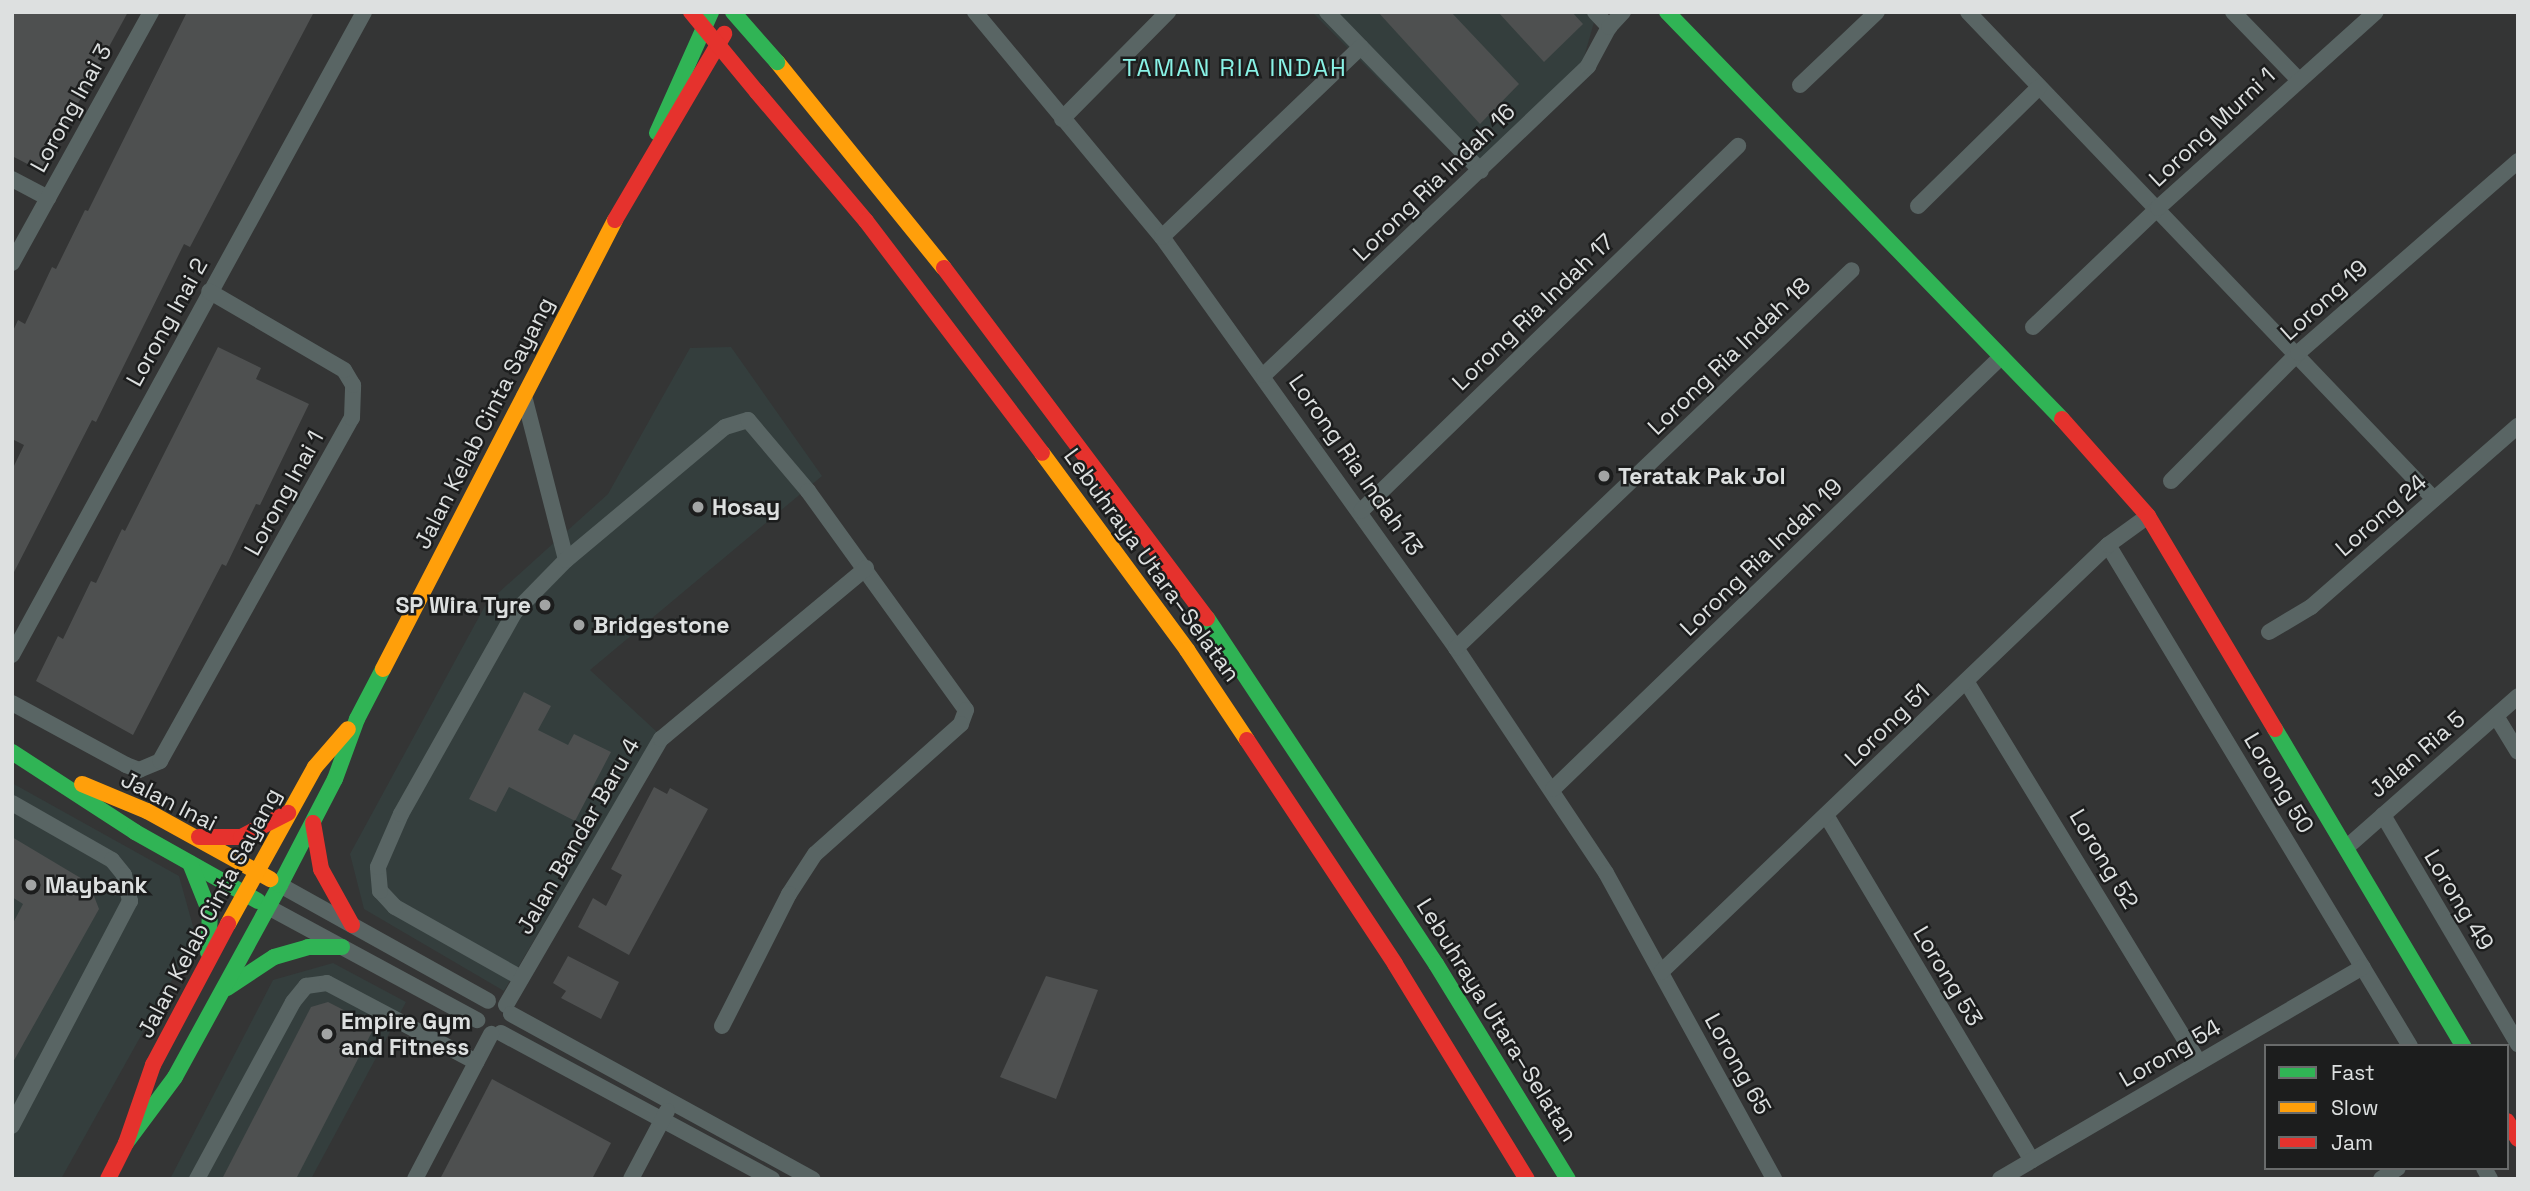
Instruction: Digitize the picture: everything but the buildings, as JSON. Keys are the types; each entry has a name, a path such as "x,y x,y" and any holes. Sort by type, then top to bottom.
{"main road":[{"name":"Lebuhraya Utara–Selatan","path":"691,12 866,220 970,354 1180,640 1395,964 1527,1179"},
{"name":"Jalan Kelab Cinta Sayang","path":"126,1143 175,1077 313,824 357,719 652,149 662,114 711,12"},
{"name":"Lebuhraya Utara–Selatan","path":"734,12 998,335 1215,629 1421,941 1568,1179"},
{"name":"Jalan Kelab Cinta Sayang","path":"652,149 676,120 734,12"},
{"path":"1667,12 2001,357 2148,516 2462,1044"},
{"name":"Jalan Kelab Cinta Sayang","path":"108,1179 126,1143 153,1065 244,894 315,767 357,719"},
{"name":"Jalan Inai","path":"12,752 190,863 268,907"},
{"name":"Jalan Inai","path":"34,764 147,811 280,885"},
{"path":"186,833 214,839 241,836 290,811"},
{"path":"313,824 321,869 352,925"},
{"path":"190,863 206,895 211,931 196,984"},
{"path":"218,997 244,973 274,957 308,947 342,947"}],"street":[{"name":"Lorong Inai 3","path":"12,263 150,12"},
{"name":"Lorong Inai 2","path":"12,655 364,12"},
{"name":"Lorong Ria Indah 13","path":"975,12 1162,237 1264,375 1553,789 1661,972"},
{"path":"1062,119 1168,12"},
{"path":"1327,12 1481,171"},
{"path":"1595,12 1609,27"},
{"name":"Lorong Ria Indah 16","path":"1264,375 1481,171 1588,66 1609,27 1623,12"},
{"path":"1800,85 1877,12"},
{"name":"Lorong Murni 1","path":"1968,12 2158,208 2298,79 2376,12"},
{"path":"2233,12 2298,79"},
{"path":"1162,237 1361,47"},
{"path":"1918,206 2039,87"},
{"name":"Lorong Ria Indah 17","path":"1360,511 1738,146"},
{"name":"Lorong 19","path":"2171,481 2298,353 2518,161"},
{"path":"12,179 48,198"},
{"path":"2033,327 2158,208 2434,499"},
{"name":"Lorong Ria Indah 18","path":"1456,648 1852,270"},
{"name":"Lorong Inai 1","path":"12,703 126,765 151,768 175,737 352,418 356,401 353,385 331,360 209,291"},
{"name":"Lorong Ria Indah 19","path":"1553,789 2001,357"},
{"path":"524,396 566,560"},
{"path":"521,978 395,907 380,891 378,867 401,814 515,612 566,560 739,419 759,429 866,568 966,710 961,724 815,854 722,1026"},
{"name":"Lorong 24","path":"2269,632 2311,607 2518,426"},
{"name":"Lorong 51","path":"1661,972 2108,545 2148,516"},
{"name":"Lorong 50","path":"2108,545 2409,1044"},
{"name":"Jalan Bandar Baru 4","path":"508,1009 521,978 661,739 866,568"},
{"name":"Lorong 52","path":"1966,681 2199,1062"},
{"name":"Jalan Ria 5","path":"2347,847 2518,696"},
{"path":"2496,716 2518,752"},
{"path":"12,803 112,860 124,875 130,901 12,1126"},
{"name":"Lorong 53","path":"1826,815 2032,1160"},
{"name":"Lorong 49","path":"2383,815 2518,1044"},
{"path":"280,885 813,1179"},
{"path":"268,907 477,1020 496,1034 772,1179"},
{"name":"Lorong 54","path":"2000,1179 2363,967"},
{"name":"Lorong 65","path":"1661,972 1774,1179"},
{"path":"197,1179 293,1002 306,986 327,983 476,1062"},
{"path":"477,1020 480,1009 488,1002"},
{"path":"415,1179 476,1062 496,1034 509,1026 508,1009"},
{"path":"631,1179 672,1103"}],"shaded area":[{"name":"TAMAN RIA INDAH","path":"1312,12 1597,12 1582,64 1471,172"},
{"path":"731,347 822,476 590,670 657,732 504,991 364,909 350,854 486,604 608,494 690,348"},
{"path":"12,783 179,876 196,937 61,1179 12,1179"},
{"path":"333,963 406,1002 311,1179 170,1179 273,980"}],"traffic: fast":[{"path":"657,133 711,12"},
{"path":"733,12 777,62"},
{"path":"1667,12 2062,419"},
{"path":"1207,618 1436,964 1568,1179"},
{"path":"126,1143 175,1077 280,885 335,779 357,719 383,669"},
{"path":"2275,729 2462,1044"},
{"path":"12,752 135,832 258,901"},
{"path":"190,863 210,913 208,952"},
{"path":"227,988 274,957 308,947 342,947"}],"traffic: slow":[{"path":"777,62 944,268"},
{"path":"383,669 615,220"},
{"path":"1042,453 1187,650 1247,740"},
{"path":"228,924 315,767 348,729"},
{"path":"82,784 147,811 270,879"}],"traffic: jam":[{"path":"691,12 757,92"},
{"path":"615,220 724,34"},
{"path":"757,92 866,221 1042,453"},
{"path":"944,268 1207,618"},
{"path":"2062,419 2148,516 2275,729"},
{"path":"1247,740 1395,964 1527,1179"},
{"path":"199,837 241,837 288,813"},
{"path":"313,823 321,869 352,925"},
{"path":"108,1179 126,1143 153,1065 228,924"},
{"path":"2509,1124 2518,1139"}],"place":[{"name":"Teratak Pak Jol","path":"1604,476"},
{"name":"Hosay","path":"698,507"},
{"name":"SP Wira Tyre","path":"545,605"},
{"name":"Bridgestone","path":"579,625"},
{"name":"Maybank","path":"31,885"},
{"name":"Empire Gym and Fitness","path":"327,1034"}],"district":[{"name":"TAMAN RIA INDAH","path":"1235,68"}]}
